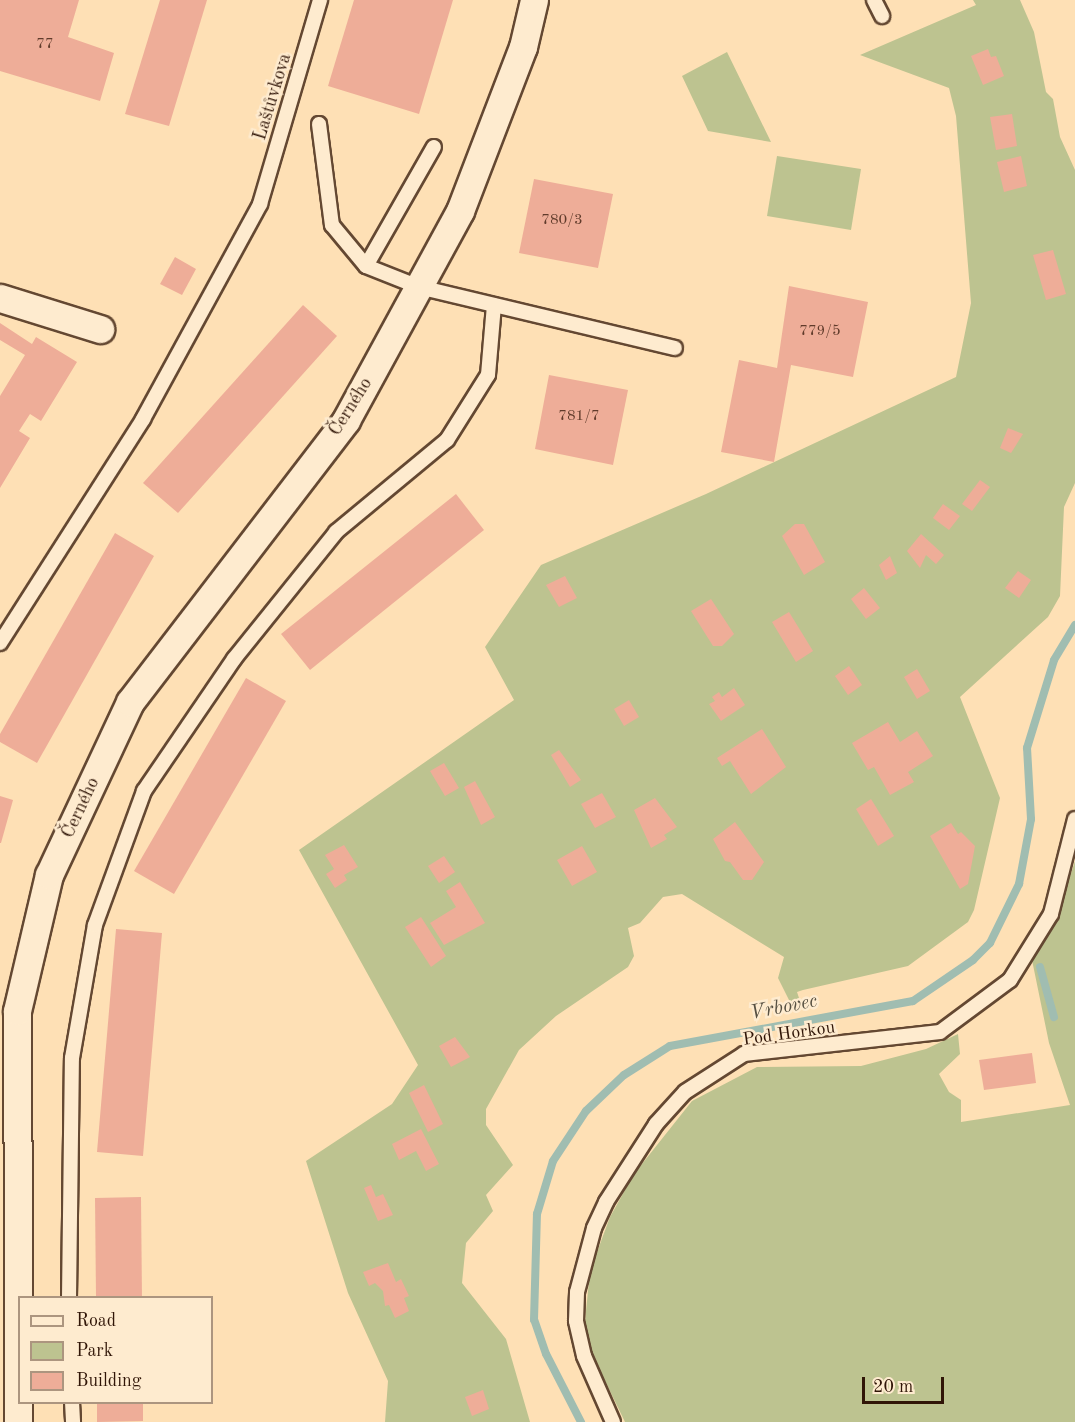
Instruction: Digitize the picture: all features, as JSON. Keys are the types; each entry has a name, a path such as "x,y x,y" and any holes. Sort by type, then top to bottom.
{"street":[{"name":"Černého","path":"18,1422 17,1011 49,875 130,702 346,420 460,212 523,47 534,0"},
{"path":"0,298 100,329"}],"lane":[{"name":"Laštůvkova","path":"0,643 143,419 260,204 320,0"},
{"path":"874,0 882,16"},
{"path":"319,124 332,225 366,266 418,287 675,348"},
{"path":"366,266 434,147"},
{"path":"69,1296 72,1058 95,925 144,791 234,659 336,532 447,440 488,375 494,304"},
{"name":"Pod Horkou","path":"613,1422 584,1356 576,1321 577,1292 594,1228 606,1202 656,1124 685,1092 744,1054 940,1032 1010,980 1051,914 1075,819"},
{"path":"72,1404 73,1422"}],"green space":[{"path":"973,0 1020,0 1034,32 1046,92 1053,99 1060,137 1075,170 1075,483 1064,507 1060,596 1048,617 960,697 1000,798 974,910 968,922 908,966 797,992 801,1004 790,1002 778,978 784,957 682,894 663,897 640,923 628,928 634,956 628,967 556,1016 519,1050 486,1109 486,1125 513,1165 486,1195 493,1211 466,1243 462,1283 506,1339 530,1422 385,1422 388,1381 348,1293 306,1161 392,1104 418,1065 299,850 514,700 485,647 541,565 706,494 956,377 971,303 956,116 949,88 860,55 976,5"},
{"path":"727,52 771,142 708,131 682,76"},
{"path":"777,156 861,169 851,230 767,216"},
{"path":"1075,861 1075,1422 625,1422 591,1352 585,1321 590,1271 610,1217 634,1174 692,1101 757,1067 861,1066 926,1049 958,1034 960,1054 939,1074 949,1092 961,1100 961,1122 1070,1105 1049,1043 1032,960 1056,919"}],"building":[{"path":"0,0 79,0 68,37 114,53 100,101 0,71"},
{"path":"160,0 207,0 169,126 125,114"},
{"path":"354,0 453,0 419,114 328,86"},
{"path":"988,49 991,57 996,56 1004,76 983,85 971,56"},
{"path":"1012,114 1017,146 996,150 990,117"},
{"path":"1021,156 1027,186 1004,192 997,162"},
{"path":"534,179 613,194 598,268 519,253"},
{"path":"1053,250 1066,294 1046,300 1033,255"},
{"path":"175,257 196,269 182,295 160,284"},
{"path":"789,286 868,302 853,377 791,365 774,462 721,452 739,360 777,368"},
{"path":"303,305 337,336 178,513 143,483"},
{"path":"0,323 32,344 36,337 77,362 41,421 30,414 19,431 30,438 0,488 0,396 25,355 0,340"},
{"path":"549,375 628,390 613,465 535,449"},
{"path":"1008,428 1023,434 1011,453 1000,448"},
{"path":"980,480 990,487 972,511 962,504"},
{"path":"456,494 484,530 310,670 281,634"},
{"path":"943,504 960,516 949,530 933,518"},
{"path":"795,524 804,524 825,562 804,575 782,536"},
{"path":"115,533 154,556 37,763 0,742 0,734"},
{"path":"921,534 944,555 936,564 926,555 920,568 907,551"},
{"path":"890,556 897,573 886,580 879,565"},
{"path":"1018,571 1031,580 1019,598 1005,588"},
{"path":"565,576 577,598 559,607 546,585"},
{"path":"864,588 880,608 866,619 851,599"},
{"path":"711,599 734,634 722,646 713,646 691,611"},
{"path":"789,612 813,651 796,662 772,622"},
{"path":"849,666 862,685 848,695 835,676"},
{"path":"917,669 930,691 917,699 904,677"},
{"path":"246,678 286,701 174,894 134,871"},
{"path":"734,688 745,705 721,721 709,704 715,701 712,697 719,692 722,697"},
{"path":"629,700 639,717 624,726 614,709"},
{"path":"888,722 900,742 917,731 933,756 908,772 914,782 890,795 874,767 868,770 852,743"},
{"path":"762,729 786,767 751,794 730,761 722,766 717,758"},
{"path":"559,750 581,780 570,787 551,755"},
{"path":"444,763 459,788 445,796 430,771"},
{"path":"475,781 495,817 481,825 464,787"},
{"path":"602,793 616,817 595,828 581,804"},
{"path":"0,796 13,800 1,843 0,843"},
{"path":"655,798 677,827 664,835 667,839 651,848 634,810"},
{"path":"871,799 894,836 878,846 856,809"},
{"path":"735,822 764,862 752,880 743,880 730,862 725,861 713,839"},
{"path":"951,823 958,834 961,832 975,846 968,884 960,889 930,836"},
{"path":"344,845 358,867 344,875 347,880 335,888 326,874 334,869 325,855"},
{"path":"582,846 597,872 572,886 557,860"},
{"path":"444,856 455,872 439,883 428,866"},
{"path":"460,882 485,923 444,945 430,923 456,907 446,891"},
{"path":"421,917 446,956 431,967 405,927"},
{"path":"116,929 162,933 143,1156 97,1152"},
{"path":"455,1037 470,1057 451,1067 439,1046"},
{"path":"1032,1053 1036,1083 984,1090 979,1060"},
{"path":"424,1085 443,1124 428,1132 409,1093"},
{"path":"421,1129 439,1164 426,1171 416,1151 399,1160 392,1144"},
{"path":"371,1185 376,1197 383,1194 393,1215 378,1221 364,1188"},
{"path":"141,1197 142,1296 96,1296 95,1198"},
{"path":"388,1263 396,1282 401,1279 409,1296 404,1298 409,1311 395,1318 389,1305 385,1306 383,1291 375,1283 369,1286 363,1272"},
{"path":"483,1390 489,1409 472,1416 465,1397"},
{"path":"97,1404 143,1404 143,1421 97,1422"}],"waterway":[{"name":"Vrbovec","path":"581,1422 546,1354 534,1320 537,1214 553,1161 586,1111 624,1075 670,1046 913,1001 973,960 990,943 1019,884 1031,819 1027,748 1054,660 1075,625"},
{"path":"1040,967 1054,1017"}]}
